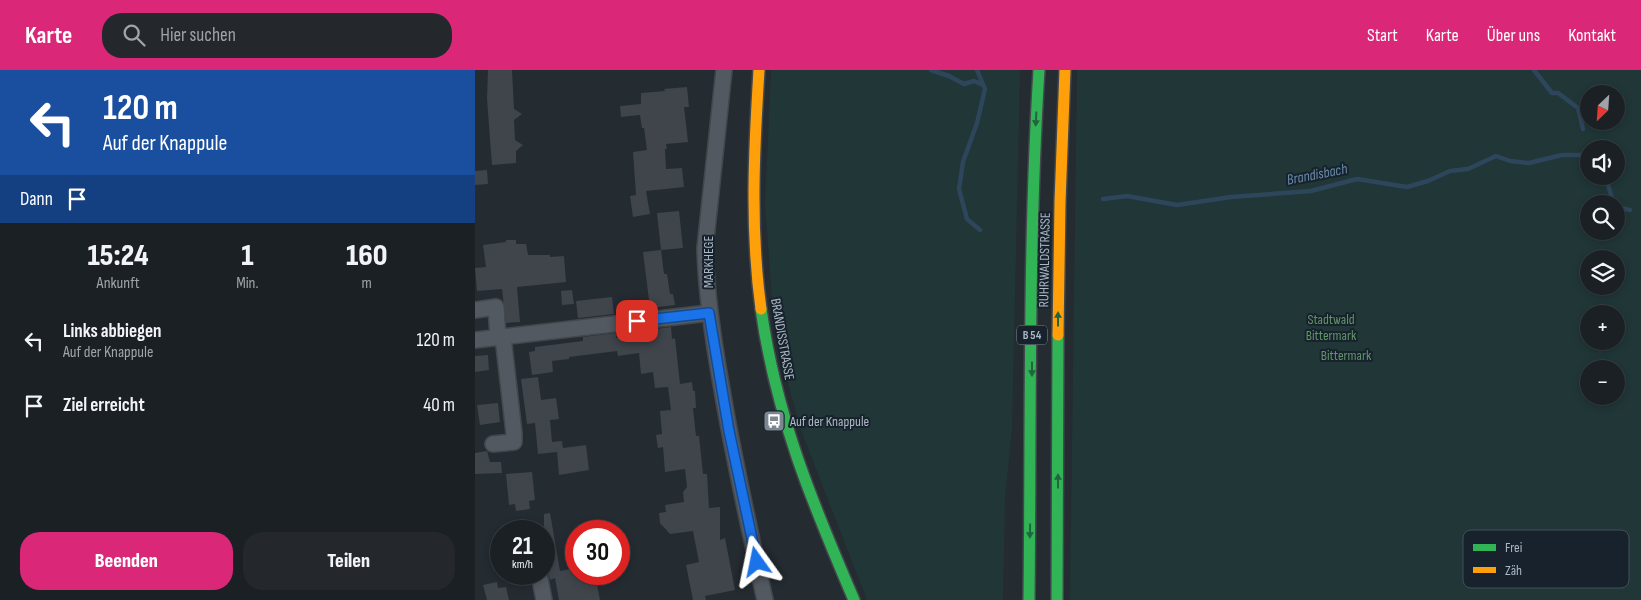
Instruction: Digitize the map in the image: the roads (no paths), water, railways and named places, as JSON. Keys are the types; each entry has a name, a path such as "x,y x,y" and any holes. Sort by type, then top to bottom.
{"main road":[{"name":"BRANDISSTRASSE","path":"759,70 755,131 754,226 757,272 770,363 796,458 855,600"},
{"name":"B 54","path":"1029,600 1032,248 1039,70"},
{"name":"RUHRWALDSTRASSE","path":"1057,600 1059,241 1065,70"}],"street":[{"name":"MARKHEGE","path":"724,70 705,248 709,313 729,431 765,600"},
{"path":"475,310 496,307 515,433 513,442 493,444"},
{"path":"475,340 709,313"},
{"path":"541,585 544,600"}],"waterway":[{"path":"931,70 949,76 964,84 974,81 983,85"},
{"name":"Brandisbach","path":"977,70 985,89 977,123 963,162 959,189 967,219 980,230"},
{"path":"1534,70 1552,93 1558,93 1578,108 1580,116"},
{"name":"Brandisbach","path":"1103,199 1127,196 1177,205 1231,197 1311,191 1357,179 1407,187 1428,181 1450,171 1468,169 1496,156 1510,161 1529,163 1562,155 1580,155"},
{"name":"Brandisbach","path":"1608,185 1611,195"},
{"name":"Brandisbach","path":"1625,209 1630,210"}],"place":[{"name":"Auf der Knappule","path":"774,421"}],"park label":[{"name":"Stadtwald Bittermark","path":"1331,328"},
{"name":"Bittermark","path":"1346,355"}]}
